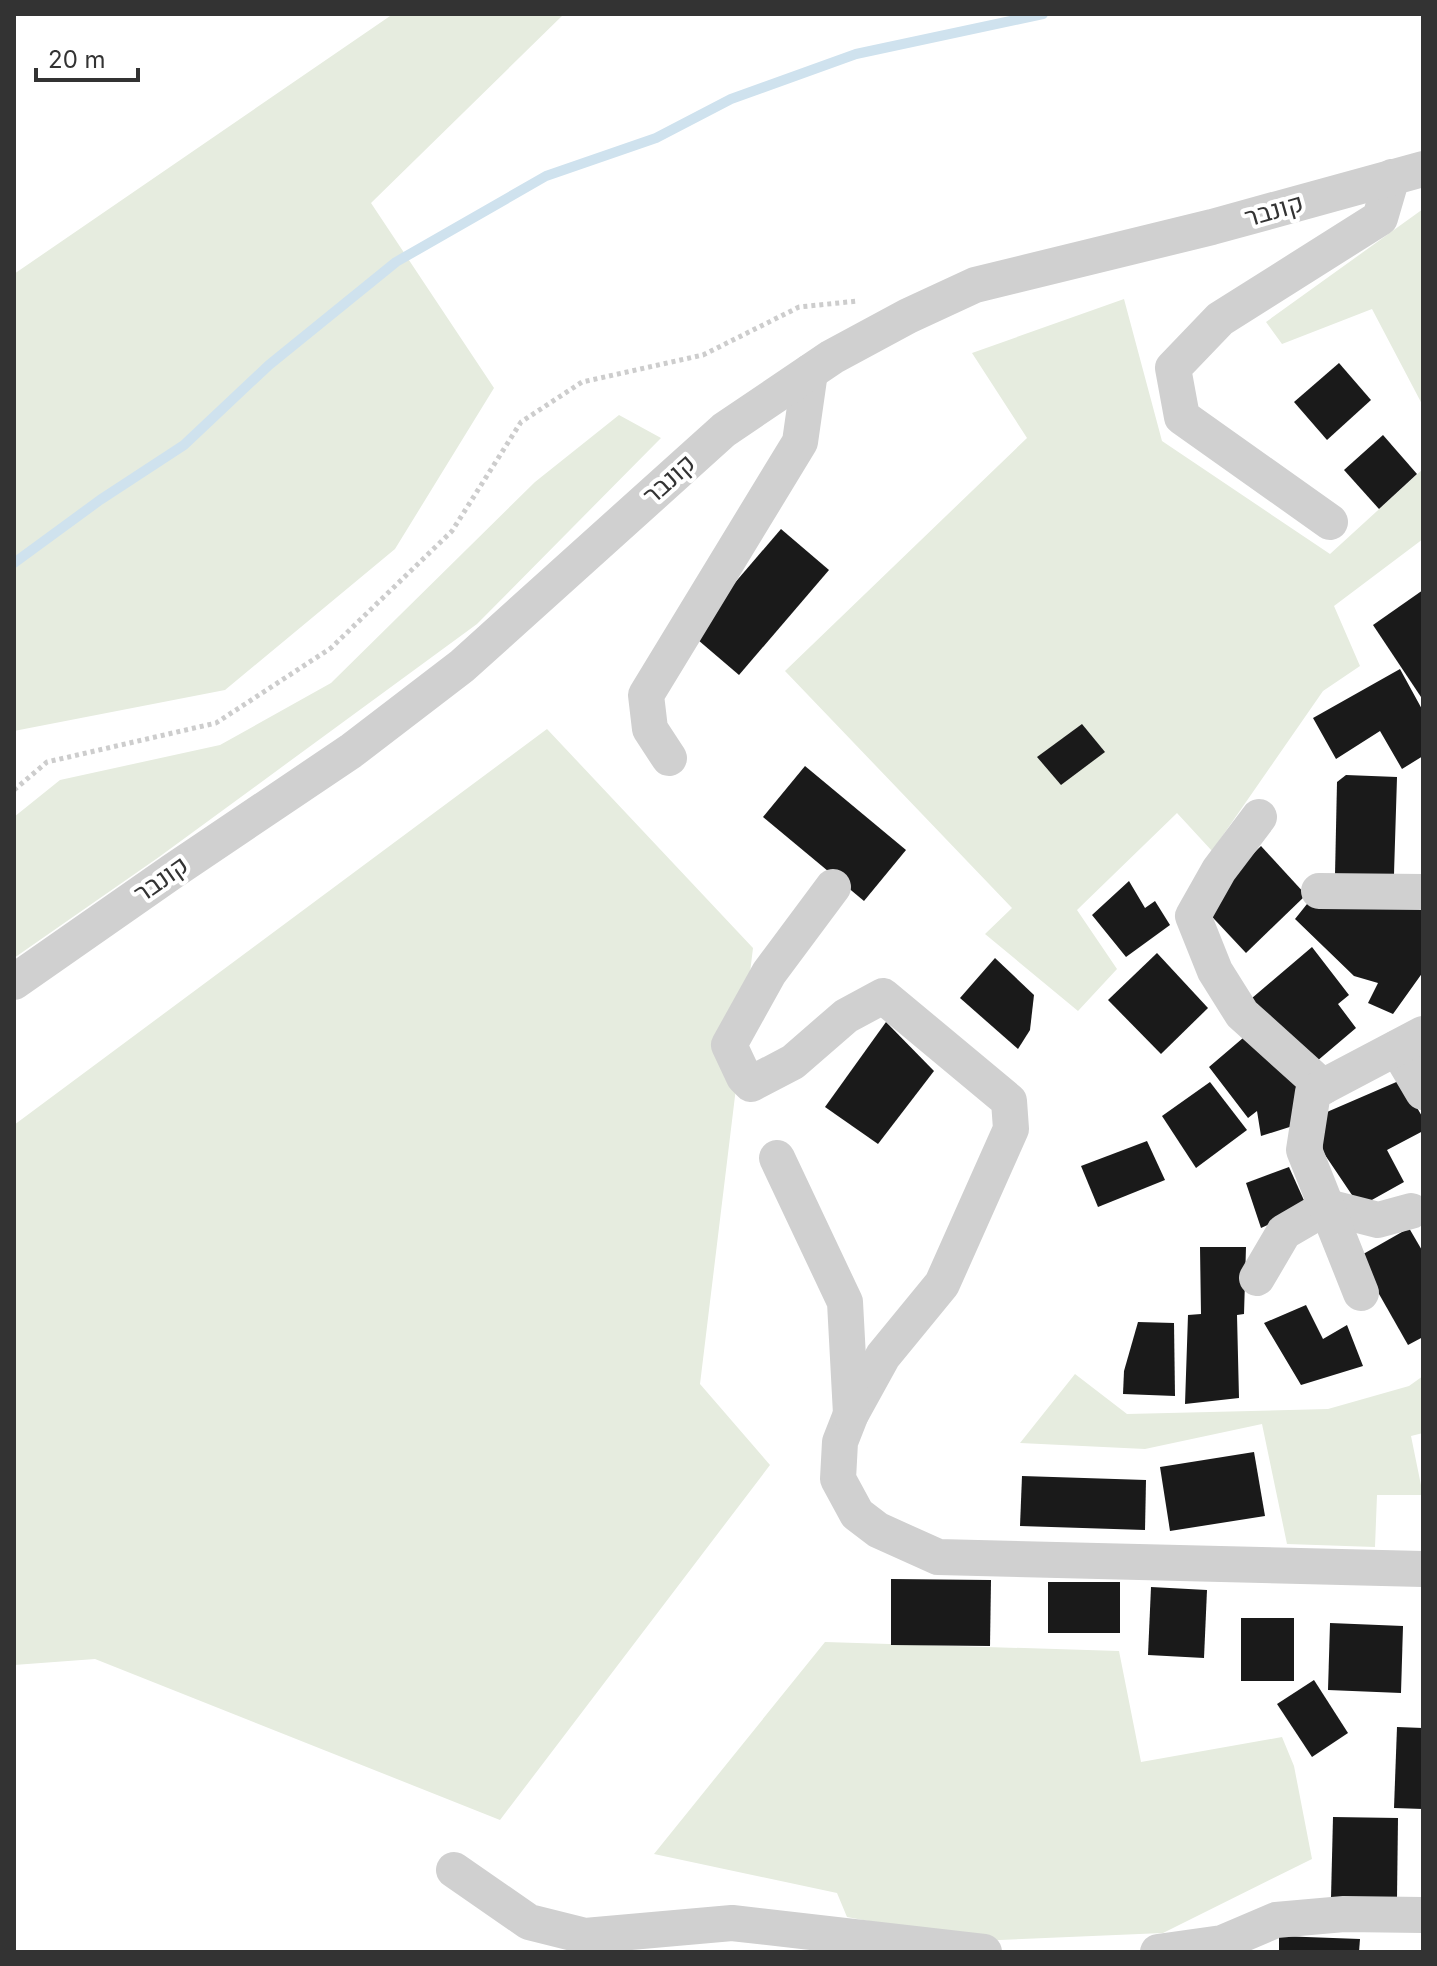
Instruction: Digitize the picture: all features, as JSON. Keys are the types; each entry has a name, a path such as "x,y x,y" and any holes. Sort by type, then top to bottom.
{"street":[{"name":"קונבר","path":"14,982 376,732 462,666 724,430 832,357 908,316 975,285 1212,227 1408,173"},
{"path":"1330,522 1182,417 1173,368 1220,319 1380,218 1408,173"},
{"path":"669,758 650,729 646,695 800,442 810,372"},
{"path":"1259,817 1219,870 1193,916 1215,971 1242,1014 1323,1087"},
{"path":"833,887 769,973 729,1045 744,1077 751,1084 793,1062 846,1016 883,996 1009,1101 1011,1129 942,1284 883,1356 851,1414 840,1442 838,1479 857,1514 878,1530 938,1557 1423,1569"},
{"path":"1319,891 1423,892"},
{"path":"1361,1293 1304,1150 1313,1092 1410,1041 1423,1092"},
{"path":"777,1158 845,1302 851,1414"},
{"path":"1257,1278 1284,1232 1327,1207 1378,1220 1411,1211"},
{"path":"454,1870 529,1922 585,1936 732,1923 984,1952"},
{"path":"1158,1952 1222,1943 1276,1920 1344,1914 1423,1915"}],"path":[{"path":"14,790 47,762 216,723 331,648 452,531 521,422 582,382 703,355 799,307 858,301"}],"shaded area":[{"path":"393,14 564,14 371,203 494,388 395,549 225,690 14,731 14,274"},
{"path":"1423,209 1423,406 1372,309 1282,344 1266,322"},
{"path":"1124,299 1162,441 1330,554 1423,469 1423,539 1334,606 1360,666 1323,691 1212,851 1177,813 1077,910 1117,969 1078,1011 985,934 1012,908 785,671 1027,438 972,353"},
{"path":"619,415 661,438 477,624 159,857 14,958 14,817 60,780 220,745 331,683 535,482"},
{"path":"547,729 753,948 700,1384 770,1465 500,1820 95,1659 14,1665 14,1125"},
{"path":"1075,1374 1127,1414 1328,1409 1409,1386 1423,1376 1423,1433 1411,1436 1423,1495 1377,1495 1375,1547 1287,1544 1262,1424 1145,1449 1020,1443"},
{"path":"825,1642 1119,1651 1141,1762 1282,1737 1294,1766 1312,1859 1163,1933 976,1941 847,1917 837,1893 654,1854"}],"building":[{"path":"1339,363 1371,400 1327,440 1294,402"},
{"path":"1383,435 1417,474 1379,509 1344,470"},
{"path":"781,529 829,570 739,675 691,634"},
{"path":"1423,590 1423,700 1373,625"},
{"path":"1400,669 1423,711 1423,756 1402,769 1380,731 1336,759 1313,718"},
{"path":"1082,724 1105,752 1061,785 1037,757"},
{"path":"805,766 906,850 864,901 763,817"},
{"path":"1346,775 1397,777 1394,874 1335,875 1337,782"},
{"path":"1261,846 1306,895 1246,953 1201,905"},
{"path":"1129,881 1145,908 1155,901 1170,925 1126,957 1092,915"},
{"path":"1311,899 1423,905 1423,972 1393,1014 1368,1003 1378,983 1354,976 1295,919"},
{"path":"1312,947 1349,995 1338,1004 1356,1028 1310,1067 1245,1004"},
{"path":"1157,953 1208,1008 1161,1054 1108,1000"},
{"path":"995,958 1034,995 1030,1030 1018,1049 960,998"},
{"path":"886,1022 934,1071 878,1144 825,1107"},
{"path":"1250,1032 1304,1077 1299,1124 1261,1136 1257,1111 1248,1118 1209,1067"},
{"path":"1401,1080 1423,1118 1423,1131 1387,1150 1404,1182 1370,1201 1354,1198 1323,1152 1320,1115"},
{"path":"1210,1082 1247,1130 1196,1168 1162,1116"},
{"path":"1147,1141 1165,1180 1098,1207 1081,1166"},
{"path":"1289,1167 1307,1207 1261,1228 1246,1183"},
{"path":"1409,1228 1423,1252 1423,1337 1408,1345 1358,1257"},
{"path":"1200,1247 1246,1247 1244,1314 1237,1315 1239,1398 1185,1404 1188,1315 1201,1314"},
{"path":"1306,1305 1323,1339 1347,1325 1363,1366 1301,1385 1264,1323"},
{"path":"1138,1322 1174,1323 1175,1396 1123,1394 1124,1371"},
{"path":"1254,1452 1265,1516 1170,1531 1160,1467"},
{"path":"1022,1476 1146,1480 1145,1530 1020,1526"},
{"path":"891,1579 991,1580 990,1646 891,1645"},
{"path":"1048,1582 1120,1582 1120,1633 1048,1633"},
{"path":"1151,1587 1207,1590 1204,1658 1148,1655"},
{"path":"1241,1618 1294,1618 1294,1681 1241,1681"},
{"path":"1330,1623 1403,1626 1401,1693 1328,1690"},
{"path":"1314,1680 1348,1733 1312,1757 1277,1704"},
{"path":"1397,1727 1423,1728 1423,1809 1394,1808"},
{"path":"1333,1817 1398,1818 1397,1898 1331,1898"},
{"path":"1279,1936 1360,1939 1359,1952 1279,1952"}],"waterway":[{"path":"14,563 100,500 184,445 269,365 396,262 546,176 656,138 731,99 856,54 1043,14"}]}
